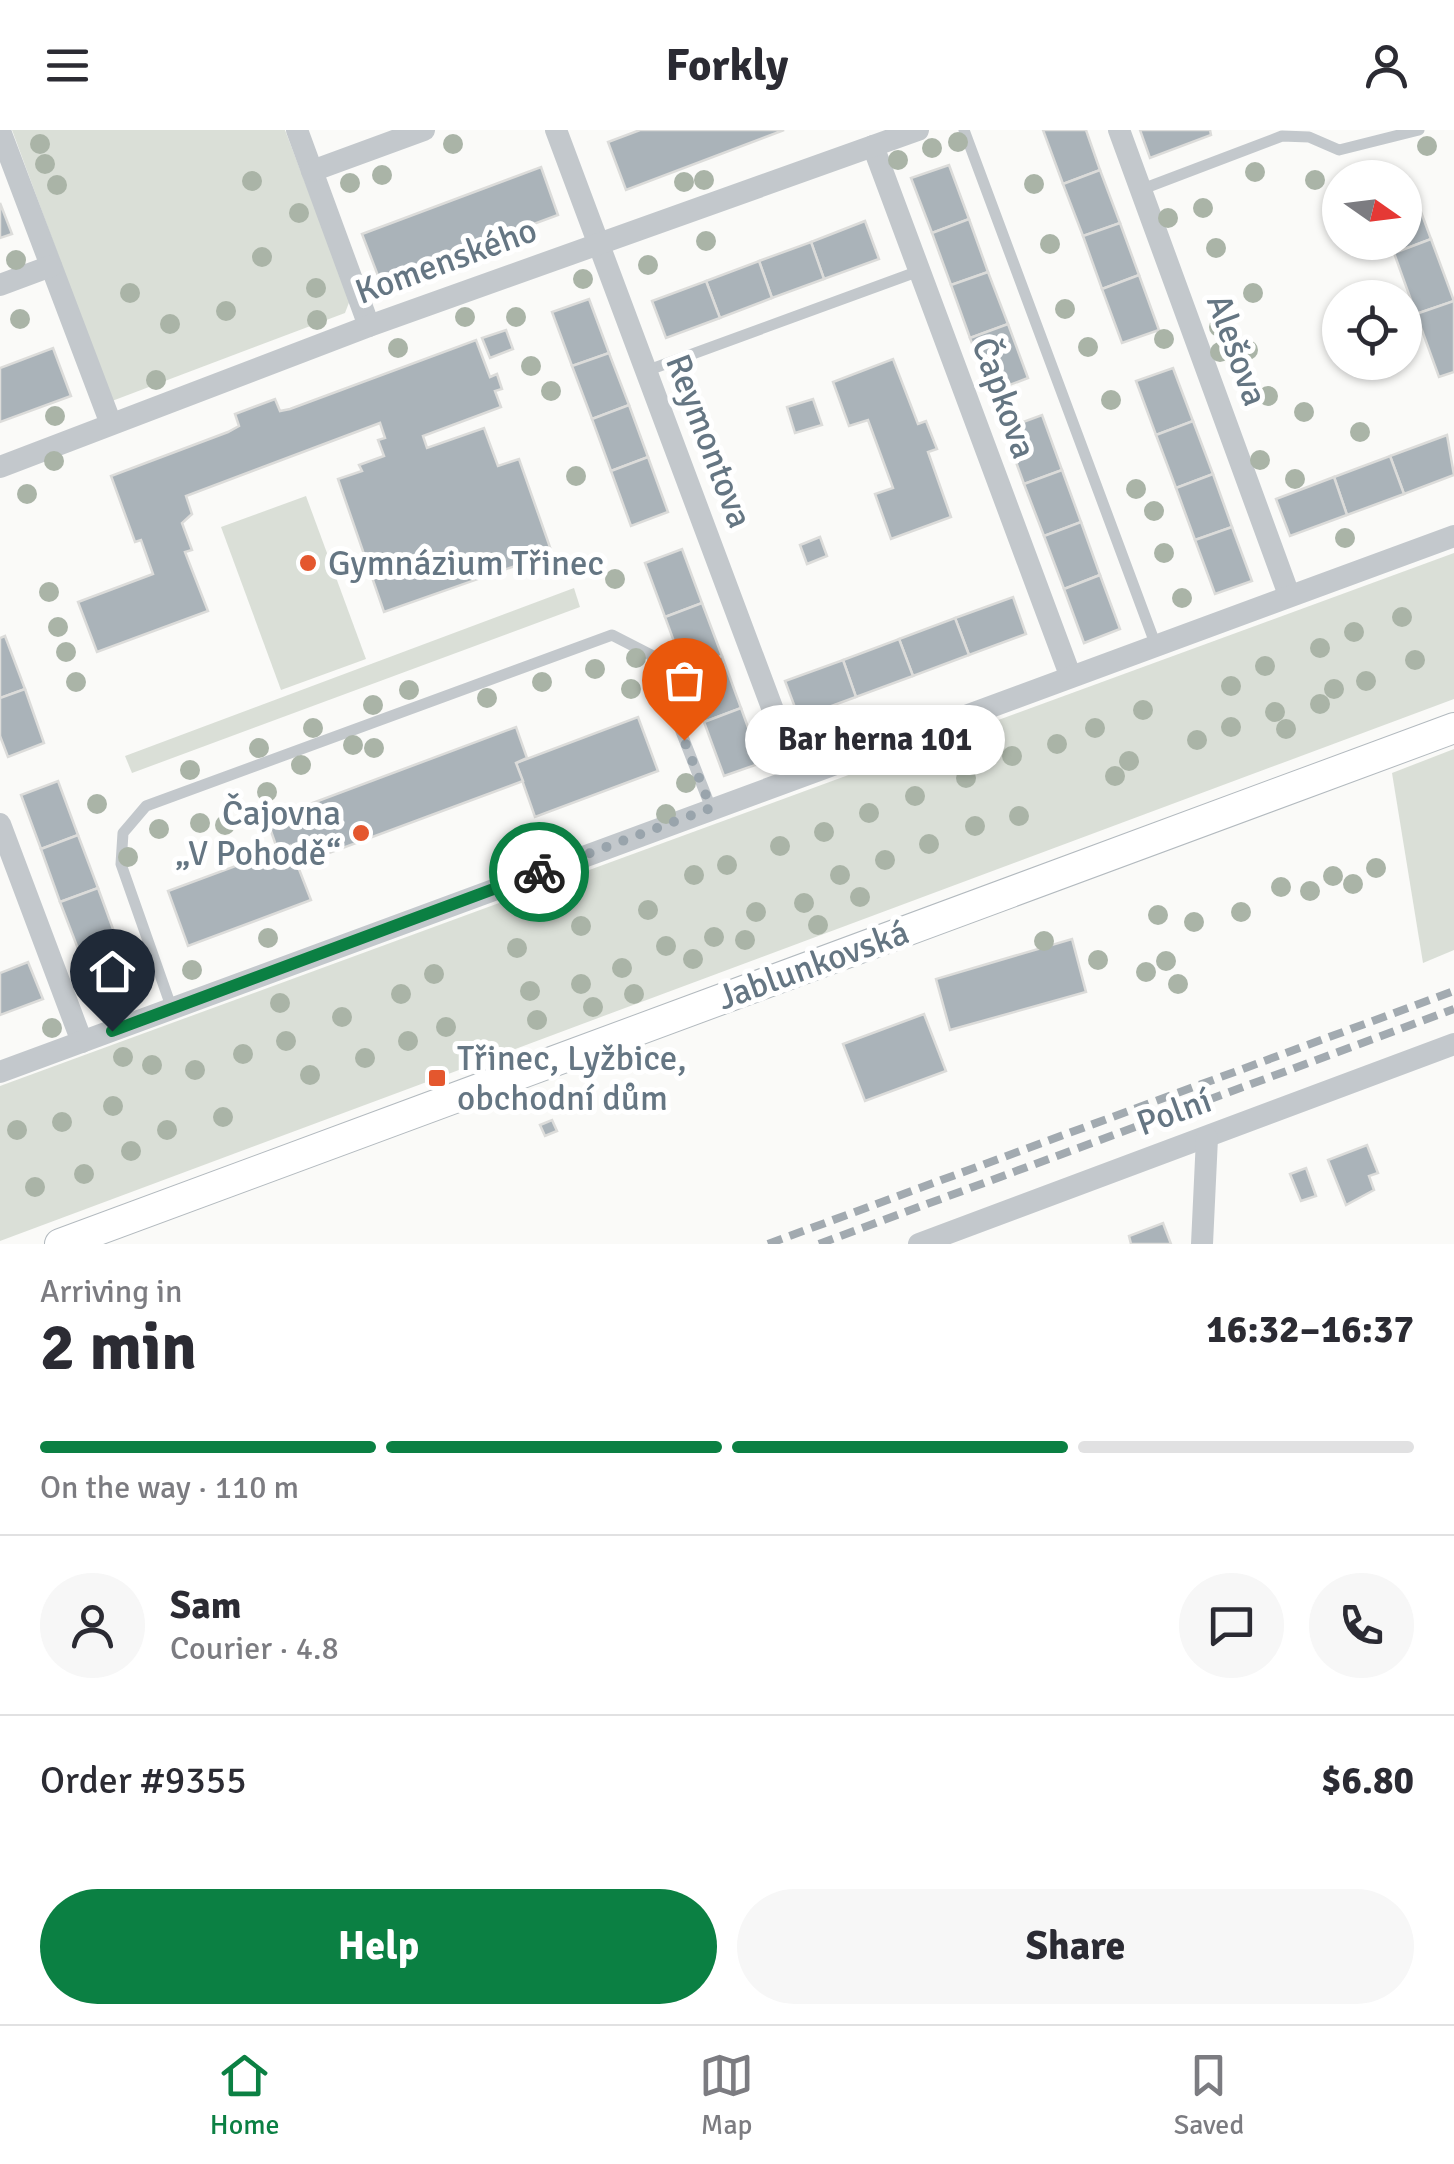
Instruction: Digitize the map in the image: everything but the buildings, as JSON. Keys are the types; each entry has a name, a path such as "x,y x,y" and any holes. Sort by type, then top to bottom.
{"main road":[{"name":"Jablunkovská","path":"60,1244 112,1234 1454,728"}],"street":[{"path":"297,130 369,326"},
{"path":"312,172 424,130"},
{"name":"Reymontova","path":"556,130 798,777"},
{"name":"Komenského","path":"0,467 369,326 918,130"},
{"name":"Alešova","path":"1118,130 1288,595"},
{"path":"0,131 111,424"},
{"name":"Čapkova","path":"873,146 1070,675"},
{"path":"0,286 51,266"},
{"path":"0,1072 1155,643 1454,536"},
{"path":"0,824 82,1042"},
{"name":"Polní","path":"918,1244 1454,1044"},
{"path":"1202,1244 1206,1138"}],"lane":[{"path":"964,130 1155,643"},
{"path":"1140,190 1282,136 1309,137 1339,150 1419,130"},
{"path":"644,372 919,271"},
{"path":"172,1009 121,864 120,850 123,833 146,806 202,785 612,636 652,655 711,808"}],"shaded area":[{"path":"12,130 285,130 350,300 345,313 112,401"},
{"path":"306,496 366,659 281,690 221,527"},
{"path":"1454,553 1454,699 0,1241 0,1086"},
{"path":"574,588 580,607 132,773 125,756"},
{"path":"1454,749 1454,950 1423,963 1392,773"}],"railway":[{"path":"768,1244 1454,991"},
{"path":"819,1244 1454,1009"}],"way so far":[{"path":"539,872 711,808 684,740"}],"place":[{"name":"Gymnázium Třinec","path":"308,563"},
{"name":"Bar herna 101","path":"684,740"},
{"name":"Čajovna „V Pohodě“","path":"361,833"},
{"name":"Třinec, Lyžbice, obchodní dům","path":"437,1078"}],"route":[{"path":"112,1031 539,872"}]}
